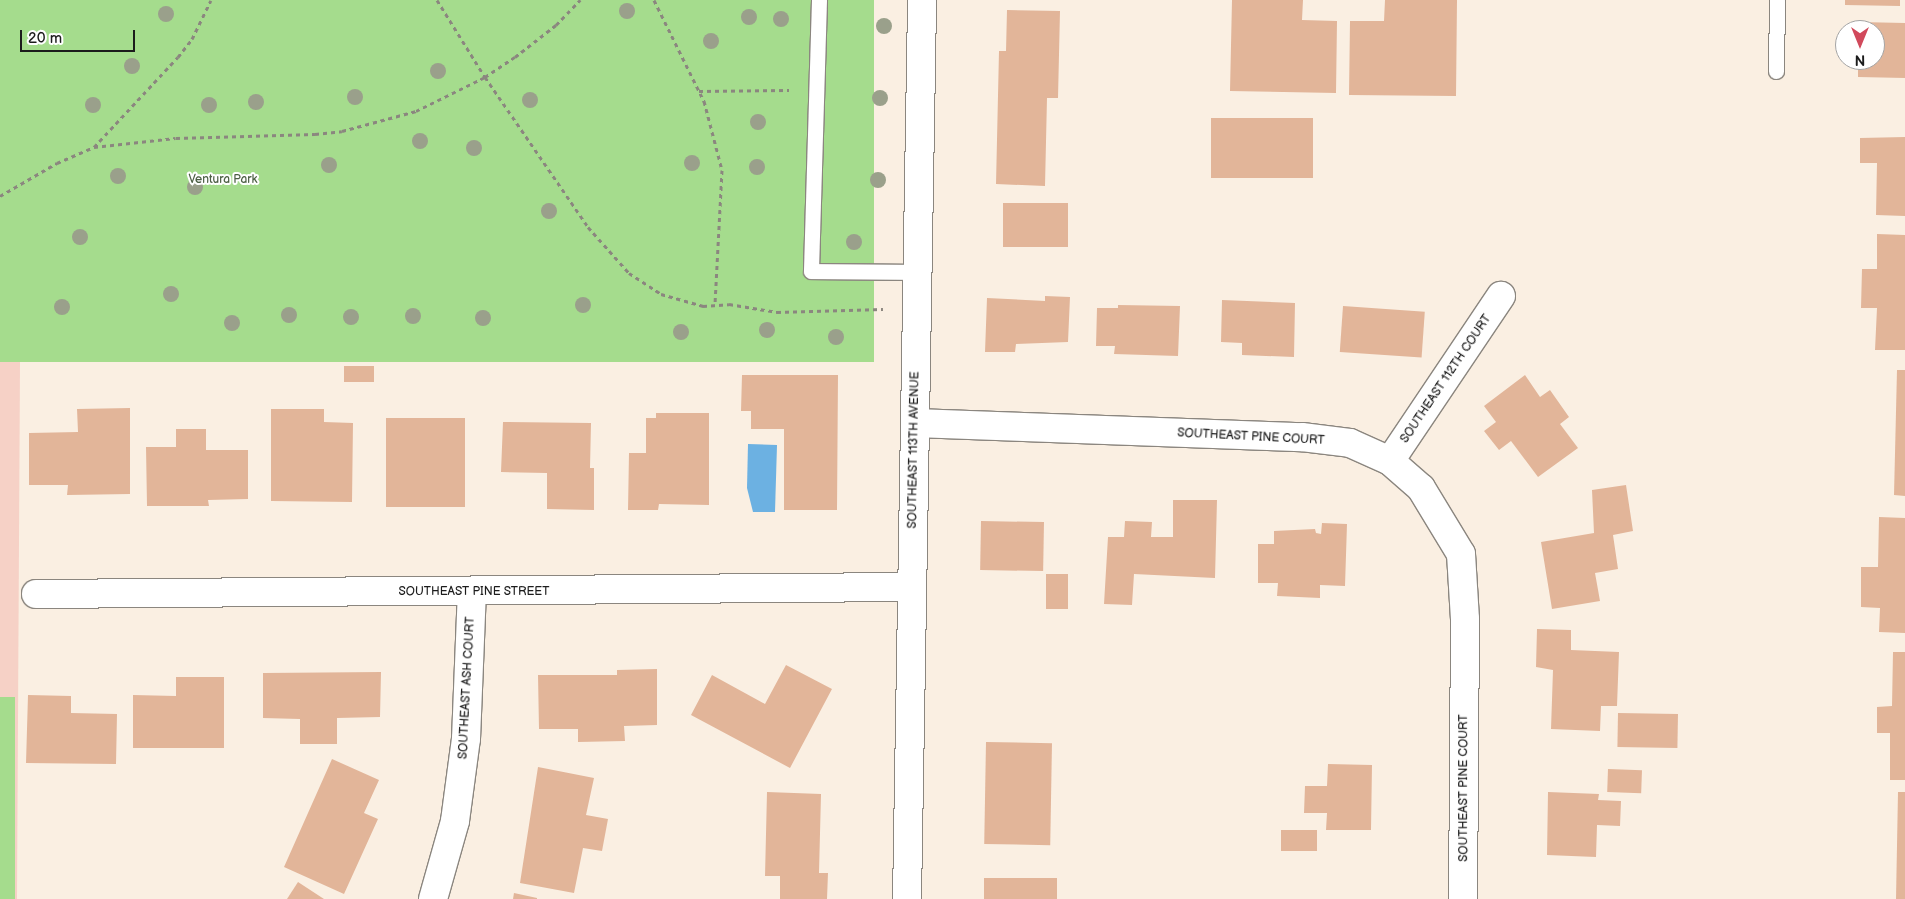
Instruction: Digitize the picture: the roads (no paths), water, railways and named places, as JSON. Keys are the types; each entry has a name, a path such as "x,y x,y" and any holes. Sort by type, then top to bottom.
{"street":[{"name":"SOUTHEAST 113TH AVENUE","path":"907,899 922,0"},
{"name":"SOUTHEAST 112TH COURT","path":"1390,461 1501,296"},
{"name":"SOUTHEAST PINE COURT","path":"915,424 1302,437 1350,443 1390,461 1421,488 1461,554 1465,619 1463,899"},
{"name":"SOUTHEAST PINE STREET","path":"36,594 912,587"},
{"name":"SOUTHEAST ASH COURT","path":"433,899 455,821 466,739 472,592"}],"lane":[{"path":"819,0 811,271 917,272"},
{"path":"1776,0 1776,71"}],"water":[{"path":"748,444 777,445 775,512 753,512 747,488"}],"park label":[{"name":"Ventura Park","path":"223,180"}]}
